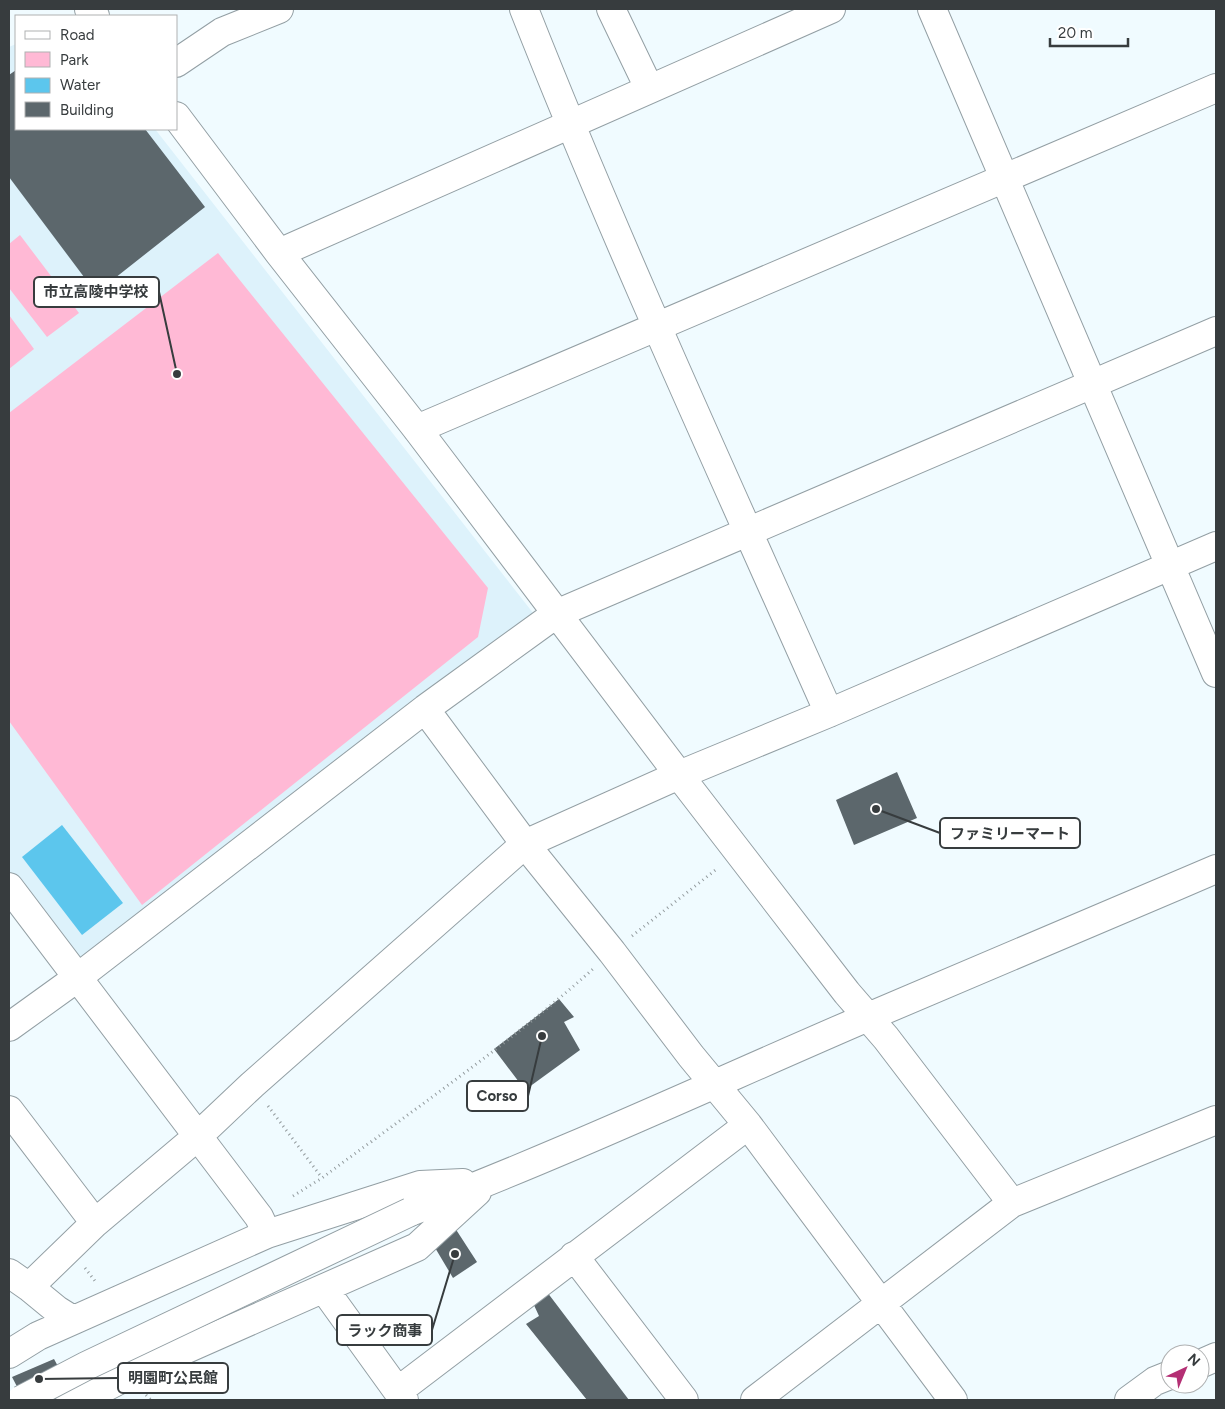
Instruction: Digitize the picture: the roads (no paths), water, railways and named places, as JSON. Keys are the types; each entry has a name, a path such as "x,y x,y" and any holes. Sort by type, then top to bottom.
{"street":[{"path":"178,62 222,32 279,9"},
{"path":"524,9 569,124 829,713"},
{"path":"611,9 649,88"},
{"path":"279,253 831,9"},
{"path":"932,9 1216,673"},
{"path":"417,429 1216,88"},
{"path":"178,119 279,253 417,429 738,852 867,1017 886,1038 1012,1203"},
{"path":"9,1028 77,978 425,709 556,614 749,533 1216,331"},
{"path":"73,1320 56,1310 19,1280 68,1249 95,1223 198,1136 252,1085 525,844 679,775 829,713 1216,546"},
{"path":"425,709 525,844 612,952 691,1056 748,1125 953,1400"},
{"path":"21,1400 96,1362 410,1212 487,1182 715,1085 867,1017 1216,870"},
{"path":"9,887 198,1136 263,1226"},
{"path":"9,1110 95,1223"},
{"path":"755,1400 1012,1203 1216,1120"},
{"path":"324,1289 401,1396 574,1256 748,1125"},
{"path":"9,1354 38,1336 112,1303 263,1226 420,1185 487,1182"},
{"path":"70,1400 96,1392 139,1370 418,1247 487,1182"},
{"path":"574,1256 684,1400"},
{"path":"1129,1400 1160,1379"}],"water":[{"path":"62,825 123,903 82,935 22,857"}],"place":[{"name":"市立高陵中学校","path":"177,374"},
{"name":"ファミリーマート","path":"876,809"},
{"name":"Corso","path":"542,1036"},
{"name":"ラック商事","path":"455,1254"},
{"name":"明園町公民館","path":"39,1379"}]}
